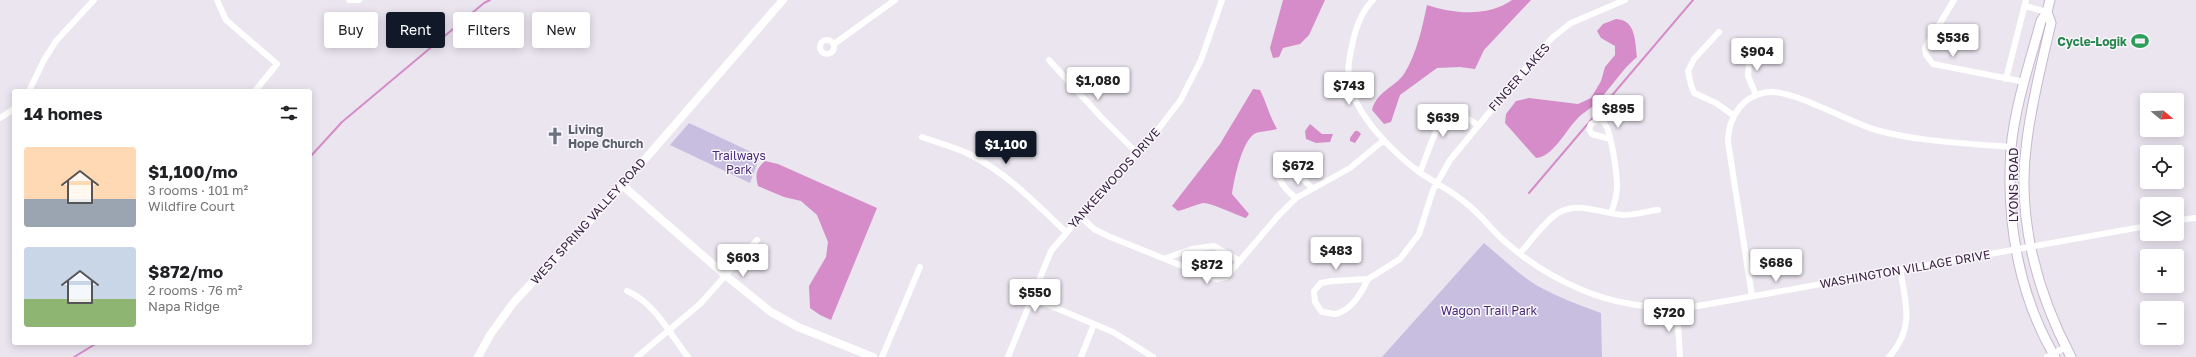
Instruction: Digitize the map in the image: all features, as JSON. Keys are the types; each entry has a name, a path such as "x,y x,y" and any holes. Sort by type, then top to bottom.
{"main road":[{"name":"LYONS ROAD","path":"2050,0 2047,12 2041,20 2025,82 2011,147 2011,215 2015,249 2031,303 2052,356"},
{"name":"LYONS ROAD","path":"2047,12 2051,23 2026,141 2025,216 2030,247 2041,288 2051,317 2071,357"}],"street":[{"path":"30,89 44,60 56,41 94,0"},
{"path":"217,0 226,20 277,64 257,89"},
{"path":"349,0 359,0"},
{"name":"WEST SPRING VALLEY ROAD","path":"478,357 490,335 514,302 622,185 783,0"},
{"path":"834,44 895,0"},
{"name":"YANKEEWOODS DRIVE","path":"1008,357 1051,251 1080,216 1168,119 1192,80 1210,39 1222,0"},
{"name":"WASHINGTON VILLAGE DRIVE","path":"1373,0 1362,14 1353,39 1349,77 1353,95 1366,117 1384,140 1420,172 1458,196 1482,216 1500,237 1520,254 1562,281 1596,295 1628,303 1677,308 2140,227"},
{"name":"FINGER LAKES","path":"1368,279 1400,259 1414,243 1424,221 1433,190 1450,160 1542,50 1562,29 1581,18 1625,0"},
{"path":"1954,0 1926,48 1926,56 1933,64 2025,82"},
{"path":"2006,79 2025,3 2047,12"},
{"path":"1719,32 1694,60 1688,71 1691,86 1694,92 1716,103 1733,115"},
{"path":"1750,50 1748,76 1756,95"},
{"path":"1049,60 1101,117 1137,153"},
{"path":"1752,296 1728,142 1728,132 1733,115 1743,103 1756,95 1771,92 1783,92 1858,124 1891,134 2011,147"},
{"path":"0,118 12,110"},
{"path":"1420,172 1439,123 1446,116 1460,114 1478,125"},
{"path":"922,137 970,154 996,169 1013,182 1066,232"},
{"path":"1610,138 1617,187 1611,213"},
{"path":"1080,216 1101,232 1217,279 1226,277 1278,216 1296,198 1350,168 1384,140"},
{"path":"1296,198 1281,183 1278,169 1284,164 1288,164 1312,188"},
{"path":"622,185 758,304 784,320 873,357"},
{"path":"1520,254 1556,214 1574,207 1625,215 1658,210"},
{"path":"2184,219 2196,218"},
{"path":"637,357 697,308 757,240"},
{"path":"1166,258 1192,250 1214,246 1240,261"},
{"path":"882,357 920,267"},
{"path":"1889,357 1900,342 1907,320 1900,269"},
{"path":"1352,279 1368,279 1361,294 1350,305 1336,314 1322,312 1315,302 1314,291 1321,283 1352,279"},
{"path":"627,291 645,302 688,357"},
{"path":"1032,298 1125,338 1153,357"},
{"path":"1677,308 1680,357"},
{"path":"1081,357 1094,324"},
{"path":"2052,356 2066,347"}],"green space":[{"name":"Trailways Park","path":"689,123 760,156 750,183 670,145"},
{"name":"Wagon Trail Park","path":"1484,243 1536,285 1576,304 1601,313 1602,357 1382,357"}],"shaded area":[{"path":"1283,0 1325,0 1309,35 1300,44 1283,48 1279,57 1273,58 1270,48"},
{"path":"1512,0 1531,0 1484,50 1475,69 1460,67 1437,68 1400,95 1391,122 1384,124 1372,110 1374,104 1382,94 1400,79 1409,66 1418,40 1427,5 1459,12 1471,12 1492,9"},
{"path":"1616,19 1623,20 1631,27 1635,38 1637,57 1625,68 1600,99 1577,119 1554,148 1548,153 1536,158 1505,123 1506,114 1516,101 1529,98 1578,104 1591,98 1601,81 1605,67 1615,55 1615,46 1601,38 1597,31 1603,24"},
{"path":"1253,89 1260,90 1277,129 1256,133 1251,137 1240,160 1232,194 1249,214 1246,218 1206,203 1178,211 1172,206 1220,144"},
{"path":"1310,124 1322,134 1333,134 1330,142 1316,143 1306,139 1305,131"},
{"path":"1355,131 1358,131 1361,134 1355,143 1350,141 1350,138"},
{"path":"765,161 778,164 877,208 831,320 810,308 809,286 826,257 828,242 817,215 801,201 784,197 758,186 757,172"}],"waterway":[{"path":"312,155 342,122 484,3 490,0"},
{"path":"1529,193 1693,0"},
{"path":"74,357 94,345"}],"place":[{"name":"Cycle-Logik","path":"2140,41"},
{"name":"Living Hope Church","path":"555,136"}]}
